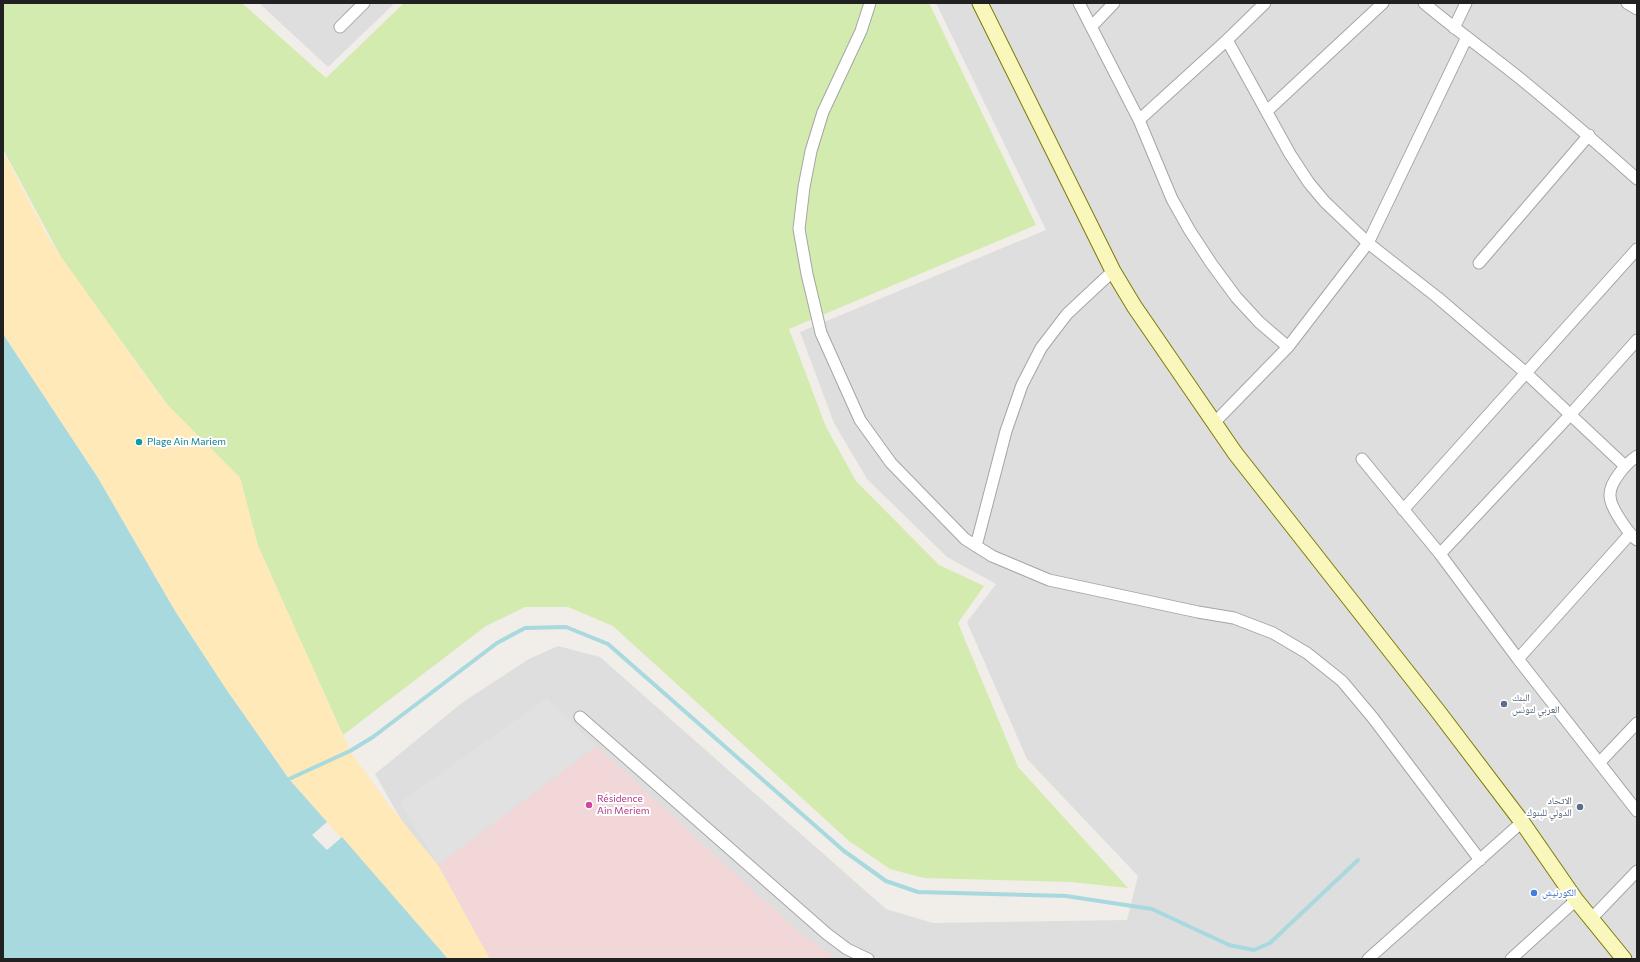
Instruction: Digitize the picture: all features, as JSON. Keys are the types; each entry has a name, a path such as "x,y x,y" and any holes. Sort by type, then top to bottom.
{"main road":[{"path":"980,3 1113,271 1134,306 1235,453 1432,703 1522,822 1576,900 1620,958"}],"street":[{"path":"340,27 364,3"},
{"path":"870,3 861,31 823,112 811,151 804,187 799,229 806,274 821,333 860,420 891,463 965,539 992,556 1050,580 1184,609 1234,618 1273,633 1307,653 1342,681 1369,713 1480,860"},
{"path":"1079,3 1139,120 1172,199 1211,263 1236,297 1259,322 1288,347"},
{"path":"1092,26 1114,3"},
{"path":"1139,120 1227,40 1265,3"},
{"path":"1267,111 1383,3"},
{"path":"1424,3 1521,79 1588,135 1637,179"},
{"path":"1454,28 1466,3"},
{"path":"1627,3 1637,10"},
{"path":"1214,423 1288,347 1368,243 1467,37"},
{"path":"1227,40 1290,154 1309,183 1368,243 1437,297 1526,373 1624,466"},
{"path":"1478,263 1588,135"},
{"path":"1403,510 1637,249"},
{"path":"976,546 1006,431 1022,384 1041,348 1068,314 1113,271"},
{"path":"1440,554 1570,415 1637,340"},
{"path":"1518,659 1634,537 1612,504 1610,495 1612,486 1624,466 1637,456"},
{"path":"1362,459 1440,554 1518,659 1637,811"},
{"path":"580,717 827,934 847,949 868,959"},
{"path":"1600,762 1637,723"},
{"path":"1368,959 1522,822"},
{"path":"1591,919 1637,871"},
{"path":"1511,959 1576,900"}],"shaded area":[{"path":"259,3 395,3 328,67"},
{"path":"936,3 1637,3 1637,959 480,959 375,774 463,702 529,659 558,646 600,657 886,909 933,923 1127,920 1138,876 1027,759 967,622 996,584 947,557 867,479 834,423 800,332 1046,230"},
{"path":"547,698 596,746 438,865 400,802"},
{"name":"Résidence Ain Meriem","path":"596,746 800,933 837,959 490,959 438,865"}],"green space":[{"path":"3,3 242,3 326,78 404,3 929,3 1036,225 789,329 826,427 856,481 939,565 984,586 958,623 1018,767 1128,888 1071,882 924,878 890,869 849,841 613,626 568,607 525,607 486,626 343,735 258,546 240,478 169,407 62,259 3,149"}],"sand":[{"name":"Plage Ain Mariem","path":"3,152 50,241 162,399 240,478 258,546 350,751 386,801 438,865 490,959 448,959 289,779 226,689 175,611 98,478 3,334"}],"water":[{"path":"3,334 98,478 175,611 226,689 289,779 327,822 312,835 327,850 342,837 448,959 3,959"}],"waterway":[{"path":"289,779 350,751 373,737 497,643 525,628 566,627 608,644 844,851 886,881 918,892 1066,896 1152,909 1229,945 1254,950 1270,943 1358,860"}],"place":[{"name":"Plage Ain Mariem","path":"139,442"},
{"name":"البنك العربي لتونس","path":"1504,704"},
{"name":"Résidence Ain Meriem","path":"589,805"},
{"name":"الاتحاد الدولي للبنوك","path":"1580,807"},
{"name":"الكورنيش","path":"1534,893"}]}
